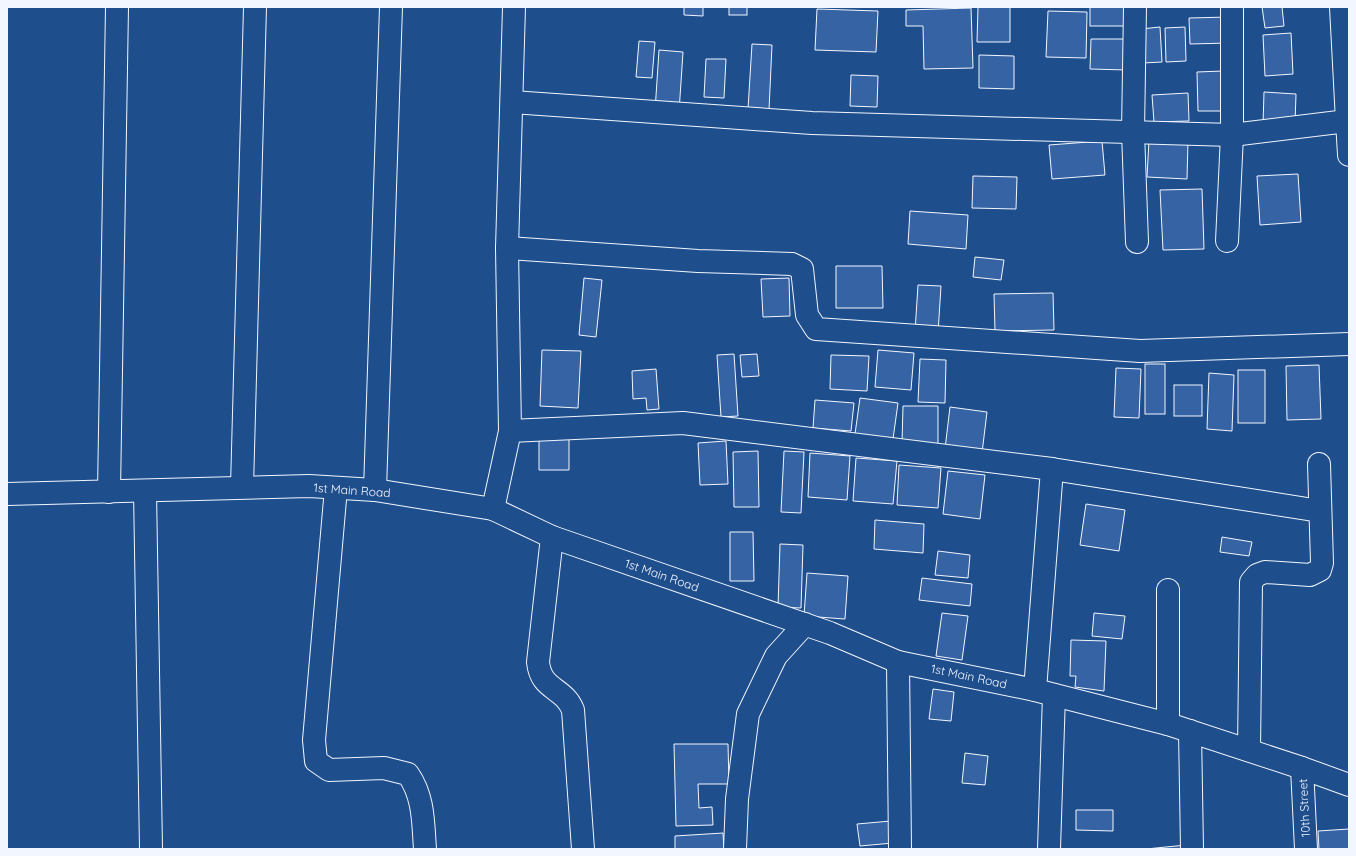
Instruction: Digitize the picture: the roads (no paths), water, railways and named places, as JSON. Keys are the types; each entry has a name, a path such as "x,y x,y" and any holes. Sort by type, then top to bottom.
{"street":[{"path":"109,492 117,7"},
{"path":"242,487 255,7"},
{"path":"376,490 391,7"},
{"path":"493,509 510,432 506,248 514,7"},
{"path":"1135,7 1133,132 1137,242"},
{"path":"1342,7 1349,155"},
{"path":"1227,242 1232,135 1232,10"},
{"path":"512,102 812,123 1232,135 1347,121"},
{"path":"506,248 698,261 792,264 802,270 807,315 816,329 1140,351 1349,344"},
{"path":"510,432 683,423 1052,469 1320,511"},
{"path":"1249,750 1251,582 1256,575 1265,572 1310,574 1320,570 1322,563 1318,464"},
{"path":"1049,849 1045,693 1052,469"},
{"name":"1st Main Road","path":"7,494 242,487 336,488 376,490 493,509 552,537 830,633 898,662 1045,693 1168,724 1249,750 1349,785"},
{"path":"336,488 314,740 316,761 329,770 384,768 408,774 416,785 422,803 425,849"},
{"path":"145,491 151,849"},
{"path":"552,537 538,662 540,673 544,681 570,702 573,710 583,849"},
{"path":"1168,590 1168,724"},
{"path":"735,849 737,799 748,714 776,656 805,624"},
{"path":"898,662 900,849"},
{"path":"1190,731 1192,849"},
{"name":"10th Street","path":"1302,768 1306,849"}]}
